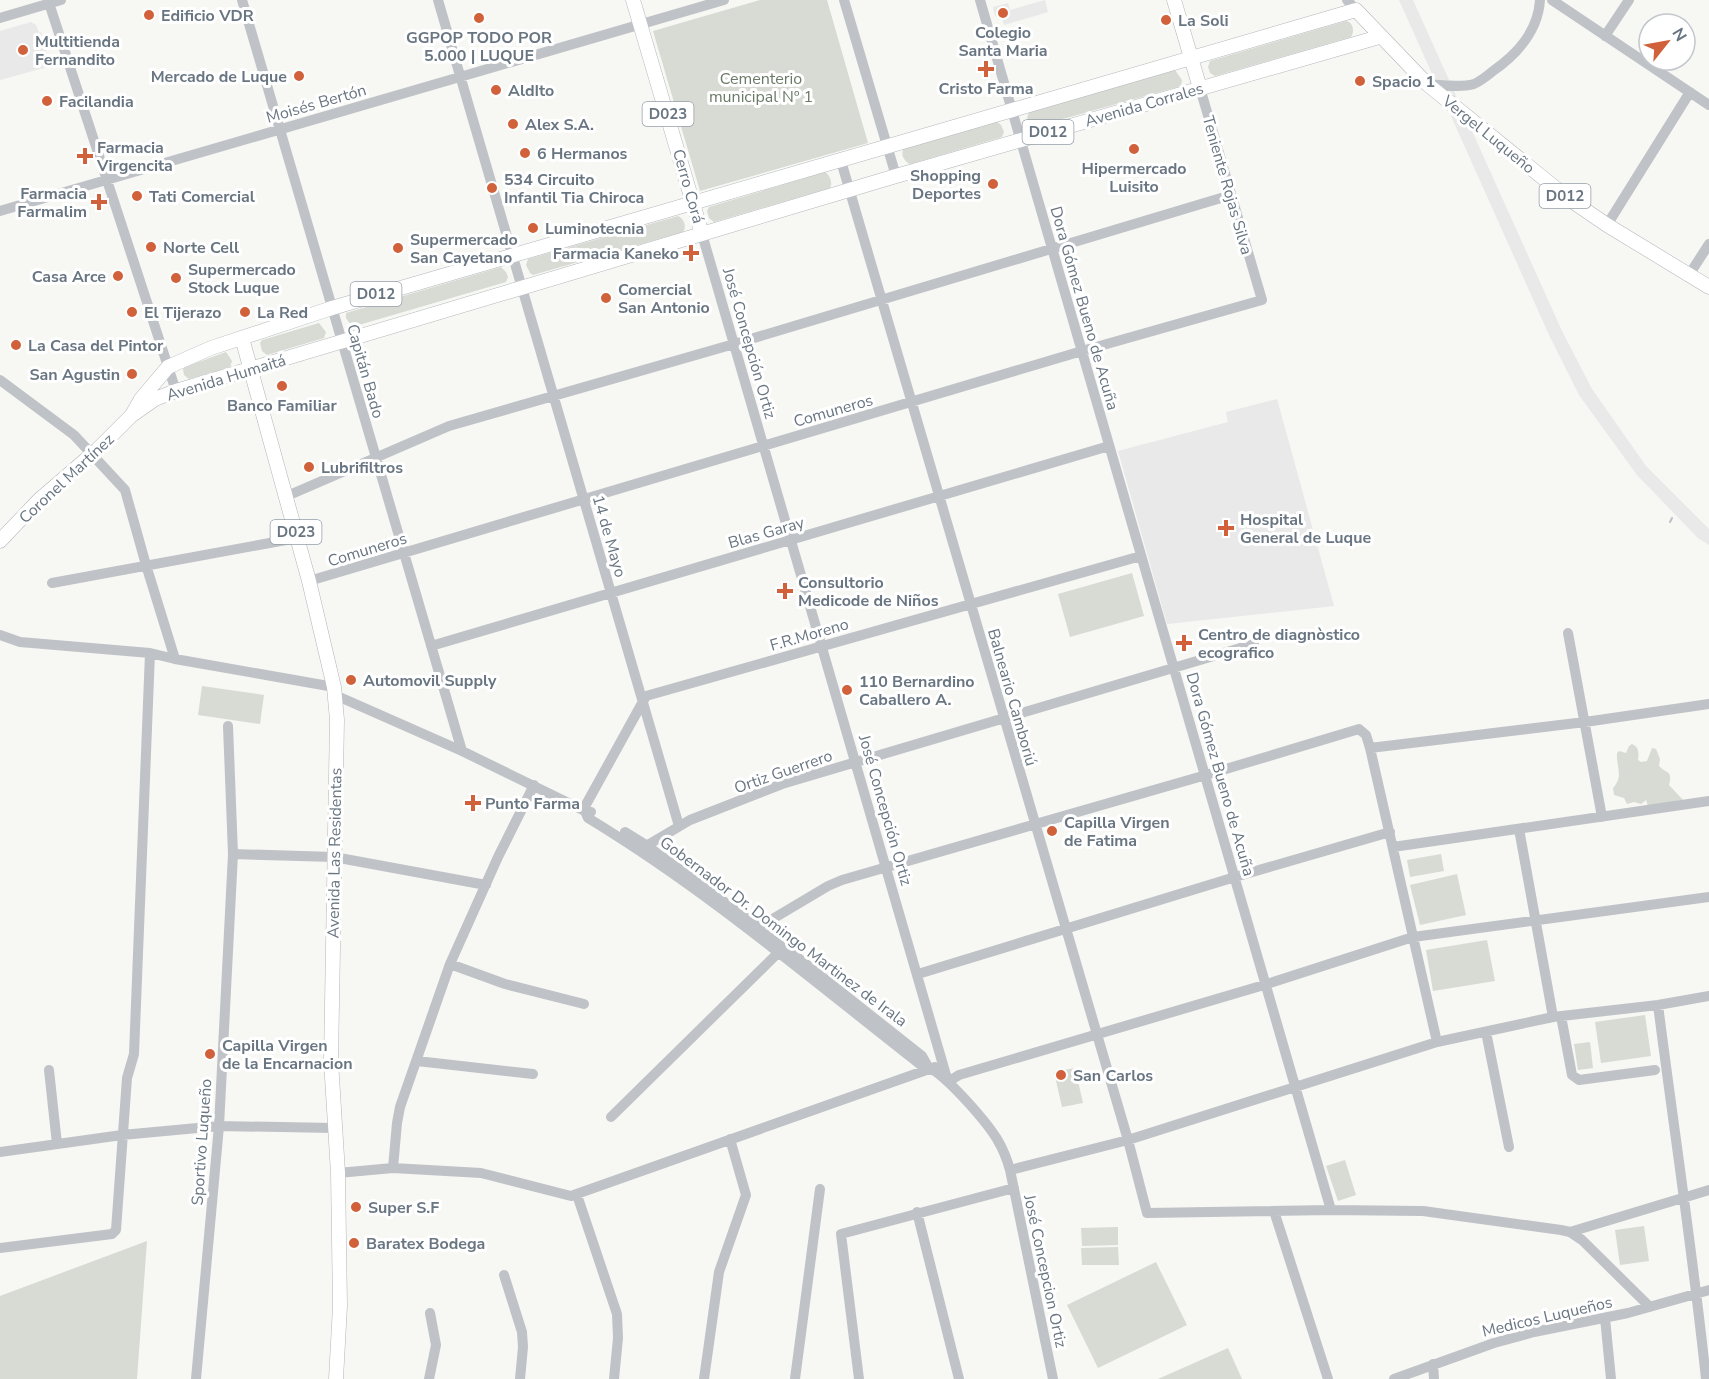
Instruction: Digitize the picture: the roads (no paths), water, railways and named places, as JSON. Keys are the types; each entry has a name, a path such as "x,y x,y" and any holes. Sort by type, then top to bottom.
{"main road":[{"name":"Cerro Corá","path":"633,0 702,234"},
{"name":"Teniente Rojas Silva","path":"1174,0 1200,88"},
{"name":"Avenida Corrales","path":"694,204 1012,108 1191,58 1351,5"},
{"name":"Vergel Luqueño","path":"1351,5 1379,37 1427,84 1569,199 1709,287"},
{"name":"Avenida Corrales","path":"702,234 1379,37"},
{"name":"Avenida Humaitá","path":"132,415 141,399 168,367 211,348 332,308 694,204"},
{"name":"Avenida Humaitá","path":"132,415 155,399 176,391 702,234"},
{"name":"Avenida Las Residentas","path":"242,338 309,582 334,691 337,720 332,1061 338,1173 339,1329 336,1379"},
{"name":"Coronel Martínez","path":"0,541 39,500 132,415"}],"street":[{"path":"0,18 61,0"},
{"name":"Capitán Bado","path":"242,0 462,751"},
{"name":"14 de Mayo","path":"438,0 679,825"},
{"name":"Moisés Bertón","path":"0,211 724,0"},
{"path":"844,0 896,176"},
{"name":"Dora Gómez Bueno de Acuña","path":"980,0 1331,1210"},
{"path":"1427,84 1474,84 1498,68 1521,49 1527,40 1540,0"},
{"path":"1552,0 1709,105"},
{"path":"1605,36 1629,0"},
{"path":"49,2 176,391"},
{"name":"Teniente Rojas Silva","path":"1200,88 1262,300"},
{"path":"1607,225 1690,92"},
{"name":"Balneario Camboriú","path":"841,161 1128,1140 1147,1213 1274,1211"},
{"path":"287,496 449,426 734,344 1231,195"},
{"name":"José Concepción Ortiz","path":"702,234 948,1082 997,1138 1010,1170"},
{"path":"1689,275 1709,244"},
{"name":"Comuneros","path":"309,582 1082,351 1262,300"},
{"path":"0,380 74,435 125,490 175,659"},
{"name":"Blas Garay","path":"431,646 1109,446"},
{"path":"52,583 297,538"},
{"name":"F.R.Moreno","path":"643,700 646,696 1141,556"},
{"path":"1568,633 1602,817"},
{"name":"Gobernador Dr. Domingo Martinez de Irala","path":"0,635 20,642 150,653 334,691 534,785 584,811 588,818 643,848 759,927 781,950"},
{"name":"Ortiz Guerrero","path":"643,848 679,825 782,784 1254,644"},
{"path":"0,1248 115,1233 127,1078 134,1054 150,653"},
{"path":"584,811 643,700"},
{"path":"1370,748 1585,722 1709,704"},
{"name":"Sportivo Luqueño","path":"196,1379 219,1126 233,854 228,726"},
{"path":"759,927 828,886 1034,824 1206,776 1355,729 1364,732 1370,748 1437,1042"},
{"path":"393,1168 400,1107 450,964 534,785"},
{"path":"1393,847 1709,801"},
{"path":"1519,829 1535,921 1572,1075 1579,1080 1655,1070"},
{"path":"918,974 1390,832"},
{"name":"Gobernador Dr. Domingo Martinez de Irala","path":"643,848 781,950 921,1065 930,1067 948,1082"},
{"path":"233,854 334,856 486,885"},
{"path":"948,1082 959,1075 1097,1036 1413,937 1709,897"},
{"path":"611,1117 781,950"},
{"path":"450,964 505,984 584,1004"},
{"path":"1010,1170 1128,1140 1437,1042 1557,1017 1658,1005 1709,996"},
{"path":"1658,1005 1697,1293 1706,1379"},
{"path":"1486,1032 1509,1147"},
{"path":"338,1173 393,1168 481,1173 574,1195 930,1067 939,1062 940,1050"},
{"path":"417,1061 533,1074"},
{"path":"49,1070 57,1144"},
{"path":"0,1152 122,1135 219,1126 334,1128"},
{"path":"704,1379 719,1272 746,1195 730,1139"},
{"name":"José Concepcion Ortiz","path":"1010,1170 1052,1379"},
{"path":"859,1379 841,1236 845,1232 917,1212 1014,1188"},
{"path":"795,1379 820,1189"},
{"path":"1328,1379 1274,1211 1422,1211 1570,1232 1709,1190"},
{"path":"574,1195 617,1314 618,1338 614,1379"},
{"path":"917,1212 959,1379"},
{"path":"1570,1232 1582,1240 1650,1306"},
{"path":"504,1275 522,1332 520,1379"},
{"name":"Medicos Luqueños","path":"1394,1379 1524,1335 1605,1318 1709,1290"},
{"path":"429,1379 436,1345 430,1313"},
{"path":"1605,1318 1611,1379"},
{"path":"1433,1364 1434,1379"}],"waterway":[{"path":"1670,522 1672,518"}],"place":[{"name":"Colegio Santa Maria","path":"1003,13"},
{"name":"Edificio VDR","path":"149,15"},
{"name":"GGPOP TODO POR 5.000 | LUQUE","path":"479,18"},
{"name":"La Soli","path":"1166,20"},
{"name":"Multitienda Fernandito","path":"23,50"},
{"name":"Cristo Farma","path":"986,69"},
{"name":"Mercado de Luque","path":"299,76"},
{"name":"Spacio 1","path":"1360,81"},
{"name":"AldIto","path":"496,90"},
{"name":"Facilandia","path":"47,101"},
{"name":"Alex S.A.","path":"513,124"},
{"name":"Hipermercado Luisito","path":"1134,149"},
{"name":"6 Hermanos","path":"525,153"},
{"name":"Farmacia Virgencita","path":"85,156"},
{"name":"Shopping Deportes","path":"993,184"},
{"name":"534 Circuito Infantil Tia Chiroca","path":"492,188"},
{"name":"Tati Comercial","path":"137,196"},
{"name":"Farmacia Farmalim","path":"99,202"},
{"name":"Luminotecnia","path":"533,228"},
{"name":"Norte Cell","path":"151,247"},
{"name":"Supermercado San Cayetano","path":"398,248"},
{"name":"Farmacia Kaneko","path":"691,253"},
{"name":"Casa Arce","path":"118,276"},
{"name":"Supermercado Stock Luque","path":"176,278"},
{"name":"Comercial San Antonio","path":"606,298"},
{"name":"El Tijerazo","path":"132,312"},
{"name":"La Red","path":"245,312"},
{"name":"La Casa del Pintor","path":"16,345"},
{"name":"San Agustin","path":"132,374"},
{"name":"Banco Familiar","path":"282,386"},
{"name":"Lubrifiltros","path":"309,467"},
{"name":"Hospital General de Luque","path":"1226,528"},
{"name":"Consultorio Medicode de Niños","path":"785,591"},
{"name":"Centro de diagnòstico ecografico","path":"1184,643"},
{"name":"Automovil Supply","path":"351,680"},
{"name":"110 Bernardino Caballero A.","path":"847,690"},
{"name":"Punto Farma","path":"473,803"},
{"name":"Capilla Virgen de Fatima","path":"1052,831"},
{"name":"Capilla Virgen de la Encarnacion","path":"210,1054"},
{"name":"San Carlos","path":"1061,1075"},
{"name":"Super S.F","path":"356,1207"},
{"name":"Baratex Bodega","path":"354,1243"}],"park label":[{"name":"Cementerio municipal Nº 1","path":"761,87"}]}
